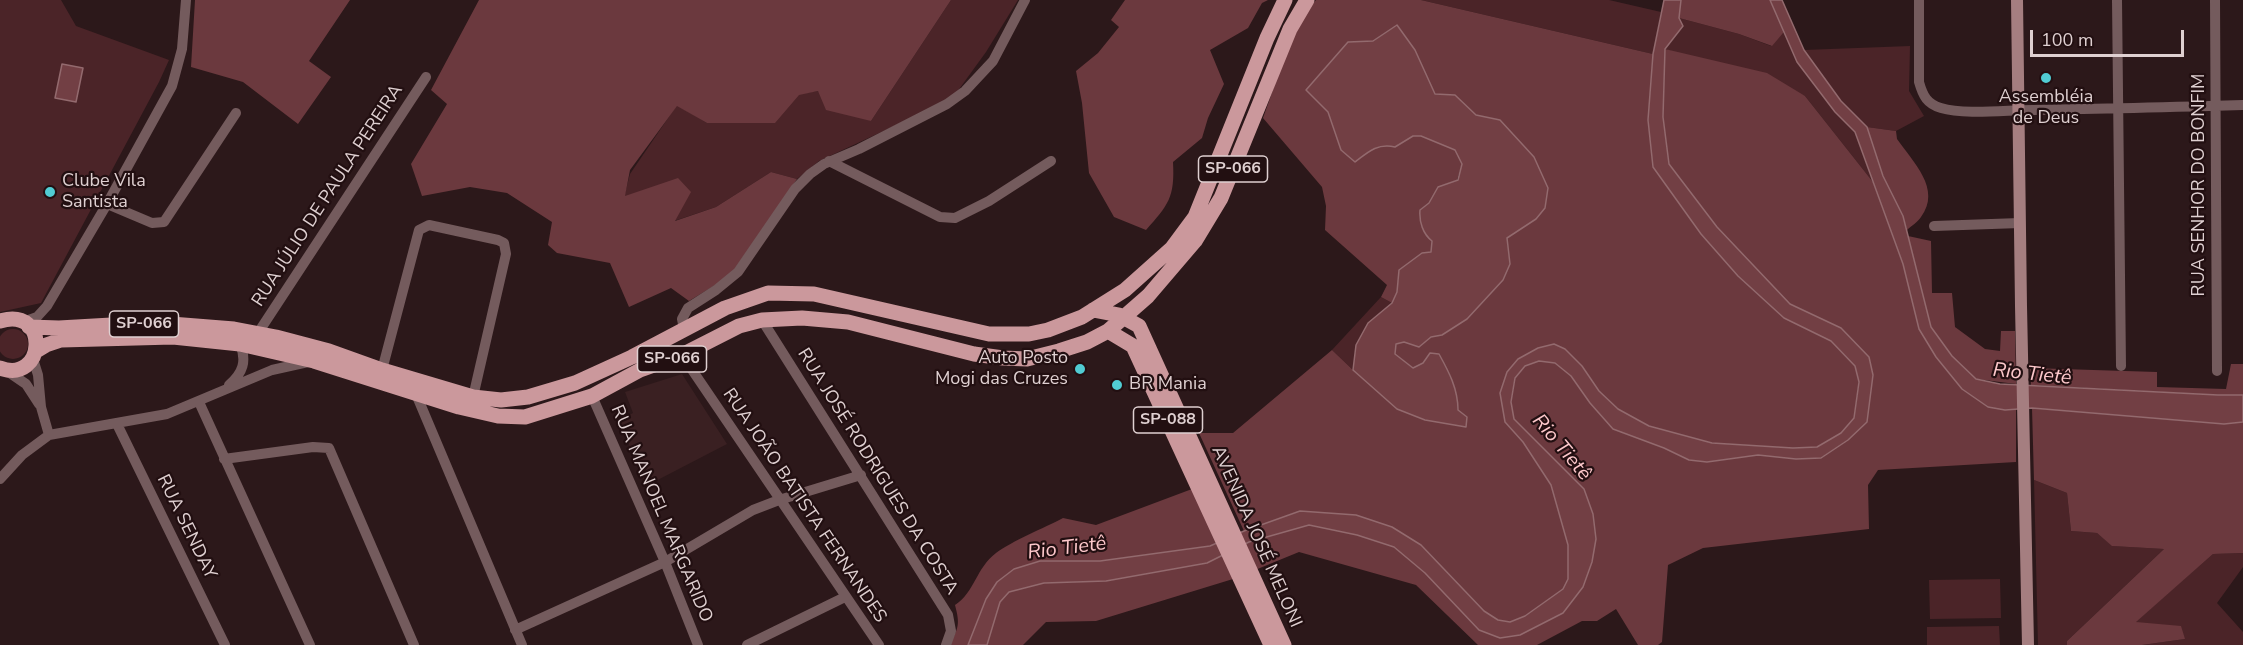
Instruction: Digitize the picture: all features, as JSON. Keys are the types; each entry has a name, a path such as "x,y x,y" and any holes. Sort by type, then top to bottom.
{"main road":[{"name":"SP-066","path":"0,321 8,319 59,328 171,324 258,333 329,351 382,370 473,397 501,400 528,397 575,383 632,357 725,308 752,297 783,292 814,294 989,334 1010,336 1048,330 1082,317 1125,290 1172,248 1195,216 1267,38 1285,0"},
{"name":"SP-066","path":"2,369 20,369 46,345 61,340 173,337 240,344 314,361 416,394 498,416 525,417 592,396 640,370 682,355 739,326 762,320 802,318 848,322 974,354 1003,358 1027,359 1059,351 1087,342 1108,331 1125,317 1183,258 1209,221 1221,198 1290,29 1307,0"},
{"path":"2017,0 2028,643"},
{"path":"1093,310 1125,317"},
{"name":"AVENIDA JOSÉ MELONI","path":"1125,317 1139,326 1218,516 1255,598 1270,645"},
{"path":"26,324 36,337 34,355"},
{"name":"AVENIDA JOSÉ MELONI","path":"1108,331 1133,346 1218,516"},
{"name":"AVENIDA JOSÉ MELONI","path":"1255,598 1284,645"}],"street":[{"path":"26,324 37,317 47,306 172,86 182,49 186,0"},
{"path":"684,329 682,319 687,308 716,290 738,272 795,189 810,174 829,161 859,149 947,104 965,91 993,61 1025,0"},
{"path":"1919,0 1919,82 1922,95 1929,103 1952,111 2243,105"},
{"path":"2116,0 2121,366"},
{"name":"RUA SENHOR DO BONFIM","path":"2215,0 2217,371"},
{"name":"RUA JÚLIO DE PAULA PEREIRA","path":"258,333 426,77"},
{"path":"107,204 152,223 164,222 236,113"},
{"path":"829,161 940,217 955,218 989,201 1051,161"},
{"path":"1934,226 2020,223"},
{"path":"382,370 419,230 429,225 498,240 504,243 506,254 473,397"},
{"name":"RUA JOSÉ RODRIGUES DA COSTA","path":"762,320 948,615 951,631 946,645"},
{"path":"221,391 242,369 245,360 240,344"},
{"path":"34,355 41,407 49,435"},
{"name":"RUA JOÃO BATISTA FERNANDES","path":"682,355 879,645"},
{"path":"0,479 22,455 49,435 166,414 272,370 314,361"},
{"path":"2,369 26,384 41,407"},
{"path":"416,394 522,645"},
{"name":"RUA MANOEL MARGARIDO","path":"592,396 665,562 698,645"},
{"path":"199,402 310,645"},
{"name":"RUA SENDAY","path":"117,424 225,645"},
{"path":"224,459 313,447 329,448 414,645"},
{"path":"515,630 665,562 753,510 861,475"},
{"path":"747,645 845,597"}],"shaded area":[{"name":"Clube Vila Santista","path":"0,0 61,0 76,26 169,60 41,303 0,312"},
{"path":"195,0 350,0 309,61 331,77 298,124 243,82 191,67"},
{"path":"479,0 951,0 871,121 826,110 818,91 799,95 775,123 707,123 677,106 630,170 625,196 678,178 691,192 675,221 716,207 771,172 797,179 730,276 689,301 671,288 629,307 610,263 557,253 548,245 552,222 507,193 470,187 422,196 411,164 447,104 431,90"},
{"path":"951,0 1018,0 986,52 957,92 935,107 819,161 797,179 771,172 716,207 674,221 624,197 630,174 677,105 707,123 799,94 818,91 871,121"},
{"path":"1125,0 1268,0 1262,3 1248,28 1210,50 1224,84 1208,118 1202,138 1173,162 1171,193 1165,207 1146,230 1114,217 1089,173 1082,103 1076,71 1098,53 1119,27 1111,20"},
{"path":"1316,0 1421,0 1653,54 1648,120 1653,167 1701,234 1738,276 1784,318 1831,341 1855,366 1859,381 1854,418 1841,433 1817,447 1793,448 1712,443 1649,426 1618,409 1599,391 1582,366 1565,349 1554,344 1518,359 1505,422 1523,442 1551,485 1568,545 1568,579 1563,589 1525,616 1510,622 1498,620 1484,611 1421,545 1300,511 1244,531 1199,433 1233,433 1332,350 1353,370 1458,410 1455,388 1439,354 1430,353 1423,363 1413,368 1395,354 1396,344 1404,342 1419,347 1431,337 1442,335 1467,319 1503,280 1510,264 1507,238 1536,219 1500,120 1476,115 1455,95 1435,94 1415,50 1397,25 1373,41 1348,42 1328,112 1341,150 1355,162 1374,149 1384,146 1395,147 1413,136 1421,136 1455,150 1462,164 1457,180 1438,187 1429,203 1420,210 1432,241 1431,252 1399,270 1397,292 1392,303 1381,297 1387,285 1325,230 1326,206 1322,187 1263,118 1291,41 1298,26"},
{"path":"1421,0 1609,0 1661,12 1653,54"},
{"path":"1664,0 1681,0 1679,18 1683,26 1665,49 1663,117 1669,164 1717,227 1790,304 1841,328 1869,357 1873,375 1867,422 1848,440 1821,458 1796,459 1758,455 1707,462 1689,460 1613,429 1590,403 1571,376 1555,363 1539,361 1525,366 1515,378 1511,402 1514,419 1584,489 1593,514 1596,539 1592,562 1583,587 1563,613 1520,635 1500,638 1479,630 1425,573 1394,547 1357,535 1309,525 1249,542 1207,563 1106,581 1044,583 1009,592 1000,602 987,645 968,645 986,599 997,582 1014,569 1040,561 1100,561 1210,546 1300,511 1356,515 1392,527 1421,545 1484,611 1498,620 1510,622 1525,616 1563,589 1568,579 1568,545 1551,485 1523,442 1505,422 1500,393 1507,372 1518,359 1538,348 1554,344 1565,349 1582,366 1599,391 1618,409 1649,426 1712,443 1793,448 1817,447 1841,433 1854,418 1859,382 1855,366 1831,341 1784,318 1738,276 1701,234 1653,167 1648,120 1653,54"},
{"path":"1681,0 1770,0 1784,32 1772,46 1739,34 1679,18"},
{"path":"1770,0 1782,0 1804,50 1841,101 1867,127 1883,176 1903,216 1931,327 1952,356 1976,379 2000,384 2243,395 2243,422 2224,424 2032,408 2005,410 1988,407 1962,389 1936,357 1919,329 1903,264 1855,132 1835,112 1797,62"},
{"path":"1679,18 1739,34 1771,46 1784,32 1797,62 1835,112 1855,132 1873,182 1805,96 1665,49 1683,27"},
{"path":"1397,25 1415,50 1435,94 1455,95 1476,115 1500,120 1534,157 1548,188 1545,208 1536,219 1507,238 1510,264 1503,280 1467,319 1442,335 1431,337 1419,347 1404,342 1396,344 1395,354 1413,368 1423,363 1430,353 1439,354 1455,388 1458,410 1467,417 1466,427 1425,420 1397,409 1353,370 1356,345 1368,323 1392,303 1397,292 1399,270 1422,253 1431,252 1432,241 1422,227 1420,210 1429,203 1438,187 1458,180 1462,164 1455,150 1421,136 1413,136 1395,147 1384,146 1374,149 1355,162 1341,150 1328,112 1306,90 1348,42 1373,41"},
{"path":"1910,46 1909,91 1924,116 1896,131 1867,127 1841,101 1804,50"},
{"path":"1665,49 1767,73 1805,96 1873,182 1903,264 1919,329 2005,410 2016,409 2016,462 1878,470 1868,485 1869,529 1703,548 1668,565 1662,642 1658,645 1638,645 1616,609 1597,621 1582,621 1537,645 1478,645 1416,585 1299,552 1233,579 1096,621 1046,622 1023,645 987,645 1000,601 1009,592 1044,583 1106,581 1207,563 1249,542 1309,525 1357,535 1394,547 1425,573 1520,635 1563,613 1583,587 1592,562 1528,434 1514,419 1511,402 1515,378 1525,366 1539,361 1555,363 1571,376 1590,403 1613,429 1689,460 1707,462 1758,455 1796,459 1821,458 1848,440 1873,375 1841,328 1790,304 1749,263 1717,227 1669,164 1663,117"},
{"path":"62,64 83,68 76,102 55,98"},
{"path":"1867,127 1896,131 1897,139 1917,166 1927,186 1927,207 1920,219 1907,230 1903,216 1883,176"},
{"path":"1908,236 1931,241 1932,293 1952,293 1955,327 1985,349 2000,351 2001,331 2015,331 2016,384 1976,379 1952,356 1931,327"},
{"path":"1381,297 1392,303 1368,325 1357,348 1353,370 1332,350"},
{"path":"13,329 19,330 27,338 27,350 19,358 13,359 7,358 -1,350 -2,344 -1,338 7,330"},
{"path":"2231,364 2243,364 2243,395 2031,385 2030,368 2157,372 2157,387 2226,389"},
{"path":"682,374 727,444 646,486 619,420 633,413 625,392"},
{"path":"2032,408 2224,424 2243,422 2243,553 2213,554 2136,622 2181,626 2185,639 2142,645 2067,645 2067,641 2164,549 2112,546 2097,533 2071,531 2067,493 2034,480"},
{"path":"2034,480 2067,493 2071,531 2097,533 2113,546 2164,549 2067,641 2067,645 2038,645"},
{"path":"1192,489 1217,542 1210,546 1100,561 1040,561 997,582 986,599 968,645 949,645 958,626 955,605 967,594 989,559 1003,548 1063,518 1096,525"},
{"path":"2243,553 2243,567 2217,603 2243,632 2243,645 2142,645 2185,639 2135,622 2213,554"},
{"path":"2000,579 2001,618 1930,619 1929,580"},
{"path":"1999,626 2000,645 1927,645 1927,627"}],"place":[{"name":"Assembléia de Deus","path":"2046,78"},
{"name":"Clube Vila Santista","path":"50,192"},
{"name":"Auto Posto Mogi das Cruzes","path":"1080,369"},
{"name":"BR Mania","path":"1117,385"}],"water label":[{"name":"Rio Tietê","path":"2032,375"},
{"name":"Rio Tietê","path":"1561,448"},
{"name":"Rio Tietê","path":"1067,549"}]}
